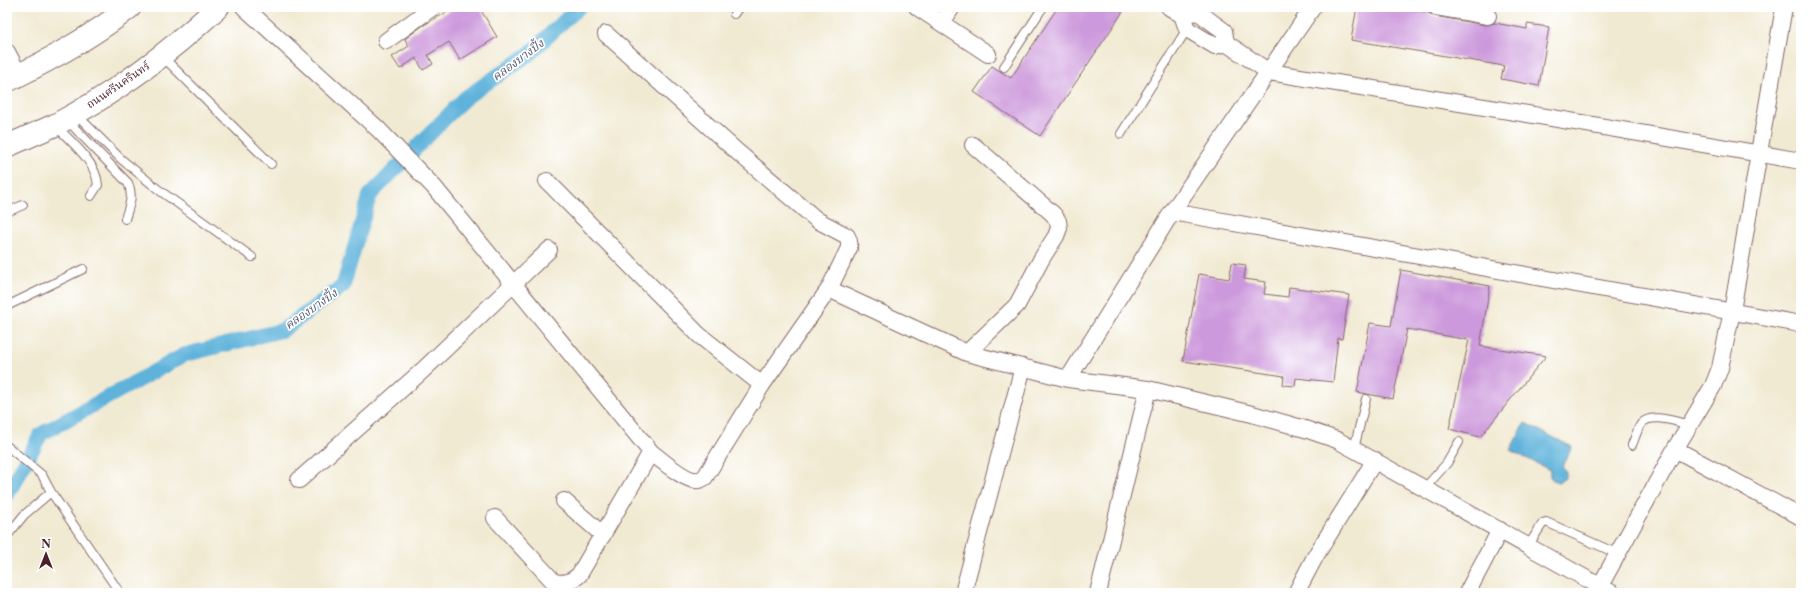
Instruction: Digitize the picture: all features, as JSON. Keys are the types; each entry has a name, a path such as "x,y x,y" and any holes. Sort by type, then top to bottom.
{"main road":[{"path":"13,78 57,55 110,23 130,7"},
{"name":"ถนนศรีนครินทร์","path":"7,146 65,119 110,92 162,55 218,7"}],"street":[{"path":"244,7 378,129 434,187 651,452 684,476 692,480 699,480 705,477 762,386 829,289 849,248 849,241 847,236 817,220 734,149 606,34"},
{"path":"386,41 433,7"},
{"path":"917,7 988,54"},
{"path":"942,24 952,7"},
{"path":"1068,379 1172,212 1313,7"},
{"path":"1436,7 1488,16"},
{"path":"829,289 967,353 1068,379 1148,389 1252,414 1337,440 1606,590 1618,554 1713,386 1720,368 1732,311 1760,154 1784,7"},
{"path":"1179,17 1198,12 1224,31 1226,43 1269,72 1552,118 1801,161"},
{"path":"7,52 13,78"},
{"path":"967,353 1017,305 1059,228 1058,221 1053,214 973,145"},
{"path":"547,181 699,335 762,386"},
{"path":"1172,212 1801,324"},
{"path":"299,480 410,381 549,250"},
{"path":"963,593 1023,367"},
{"path":"1098,593 1148,389"},
{"path":"1676,449 1801,517"},
{"path":"495,518 554,582 563,584 572,581 579,575 651,452"},
{"path":"1296,593 1316,555 1375,460"},
{"path":"564,501 603,535"},
{"path":"1467,593 1500,530"}],"lane":[{"path":"734,14 739,7"},
{"path":"1004,67 1043,7"},
{"path":"1121,134 1179,17"},
{"path":"162,55 271,164"},
{"path":"65,119 96,172 98,185 91,196"},
{"path":"65,119 128,183 131,200 125,219"},
{"path":"65,119 121,159 159,190 252,258"},
{"path":"7,212 23,205"},
{"path":"7,306 83,269"},
{"path":"1354,449 1366,399"},
{"path":"1632,445 1640,425 1646,419 1654,418 1690,425"},
{"path":"1424,489 1447,463 1459,442"},
{"path":"7,446 42,475 51,492 120,593"},
{"path":"7,536 24,515 51,492"},
{"path":"1528,546 1543,523 1546,522 1618,554"}],"water":[{"path":"1525,423 1572,447 1562,466 1565,469 1566,474 1564,479 1558,482 1553,480 1550,477 1550,470 1510,450"}],"building":[{"path":"456,7 479,7 497,37 460,60 449,42 428,55 433,64 423,70 416,58 400,69 392,57 409,46 405,39 422,26"},
{"path":"1058,7 1126,7 1040,136 974,92 992,66 1011,78"},
{"path":"1357,7 1391,7 1405,10 1406,8 1429,13 1434,16 1486,25 1495,23 1527,29 1527,24 1549,27 1539,86 1501,79 1504,66 1351,40"},
{"path":"1232,263 1246,265 1244,279 1266,282 1264,294 1288,297 1289,287 1349,295 1342,339 1338,338 1333,382 1296,378 1295,386 1283,385 1284,376 1183,361 1199,274 1229,279"},
{"path":"1401,270 1490,286 1480,346 1546,356 1480,437 1449,429 1469,340 1407,329 1393,399 1357,392 1370,323 1391,326"}],"waterway":[{"name":"คลองบางปิ้ง","path":"7,495 41,434 184,355 283,330 343,286 370,195 465,98 529,54 579,7"}]}
